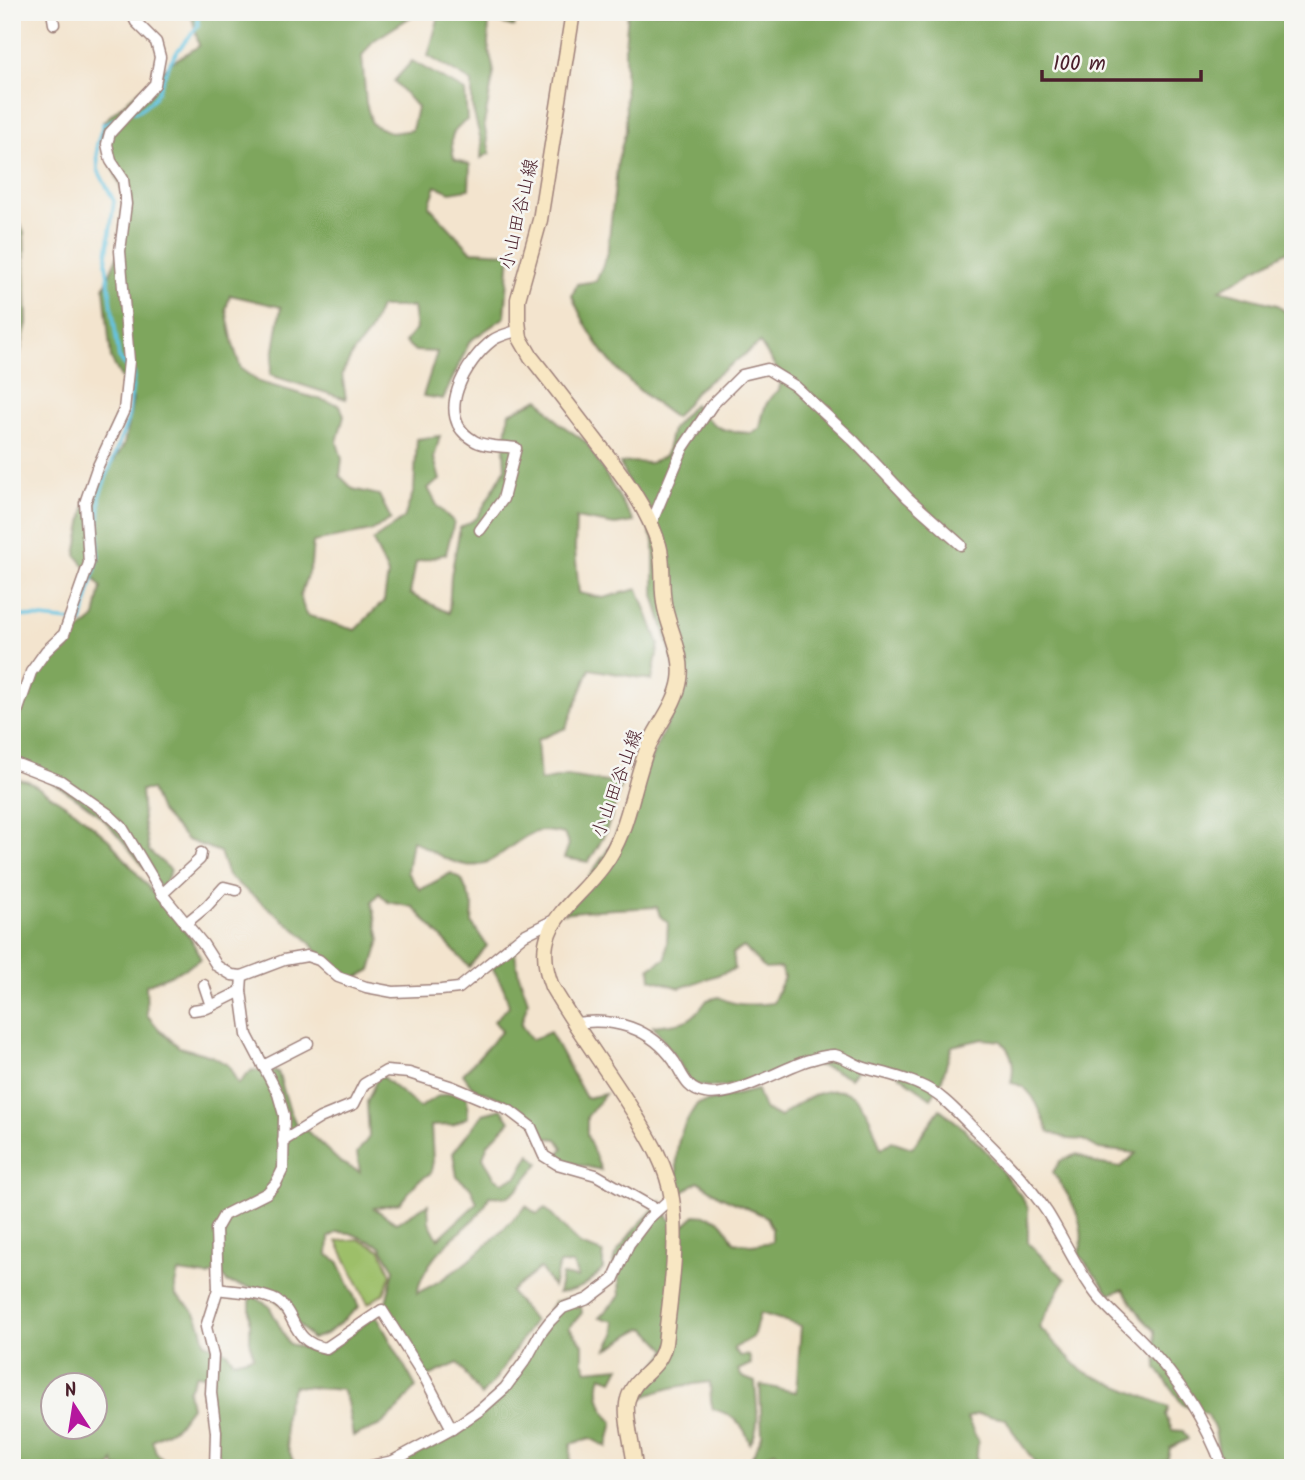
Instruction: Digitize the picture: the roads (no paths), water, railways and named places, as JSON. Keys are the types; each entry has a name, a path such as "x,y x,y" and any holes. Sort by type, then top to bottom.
{"main road":[{"name":"小山田谷山線","path":"573,12 540,220 518,299 519,330 531,357 616,467 651,524 661,552 664,607 677,646 680,666 679,684 646,752 617,843 604,865 554,920 546,939 545,965 552,987 655,1147 672,1197 674,1233 664,1350 656,1366 631,1390 626,1406 635,1468"}],"street":[{"path":"12,727 31,672 64,634 89,563 85,503 97,468 124,410 129,361 120,251 126,204 123,179 111,160 107,144 110,133 155,84 160,57 156,42 136,22 131,12"},
{"path":"480,530 503,499 516,448 475,442 460,430 454,416 456,390 477,356 495,339 519,330"},
{"path":"651,524 683,448 712,405 741,375 767,369 795,386 854,441 908,498 961,545"},
{"path":"12,762 61,781 107,813 122,827 162,894 217,966 232,975 242,976 284,960 307,956 318,960 338,977 366,988 393,992 459,988 524,935 554,920"},
{"path":"162,894 200,859 201,853"},
{"path":"185,923 207,906 224,887 236,890"},
{"path":"215,1468 216,1433 211,1393 214,1356 206,1326 218,1289 216,1229 224,1215 267,1193 283,1169 284,1115 278,1094 247,1035 241,991 242,976"},
{"path":"204,985 211,1006"},
{"path":"193,1010 211,1006 241,991"},
{"path":"576,1023 592,1021 628,1025 657,1041 673,1060 689,1088 706,1094 730,1093 789,1066 835,1055 860,1066 921,1085 937,1095 1013,1167 1028,1186 1047,1213 1084,1278 1105,1304 1146,1344 1175,1381 1211,1436 1223,1468"},
{"path":"263,1066 308,1043"},
{"path":"283,1141 320,1118 354,1104 364,1084 386,1071 409,1073 453,1087 510,1111 531,1127 544,1156 557,1164 596,1175 657,1210"},
{"path":"362,1468 393,1461 452,1429 480,1410 505,1388 527,1359 540,1334 563,1308 588,1299 613,1280 629,1244 648,1219 672,1197"},
{"path":"218,1289 263,1296 279,1302 302,1336 315,1346 326,1348 382,1310 425,1378 452,1429"}],"waterway":[{"path":"134,112 150,102 155,95 169,64 198,25 197,12"},
{"path":"117,119 103,124 97,144 98,170 114,201 106,263 119,358 126,366"},
{"path":"12,615 82,622 98,557 100,494 128,419 134,374 131,371"}]}
